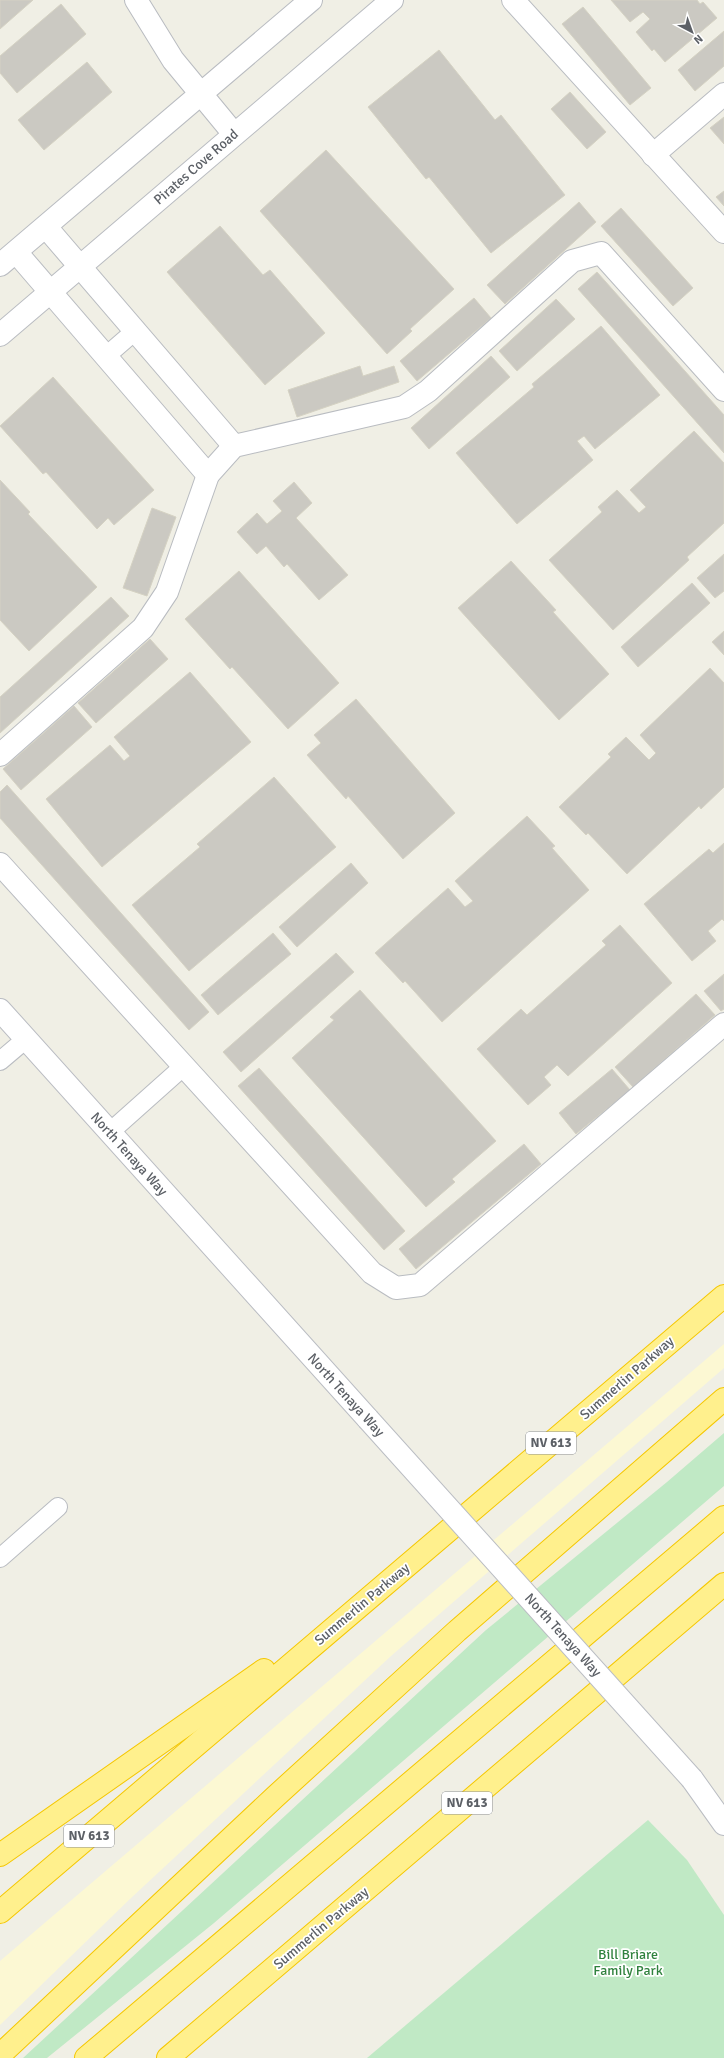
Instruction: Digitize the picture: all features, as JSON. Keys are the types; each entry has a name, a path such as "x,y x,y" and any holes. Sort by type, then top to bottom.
{"highway":[{"name":"Summerlin Parkway","path":"0,1912 724,1296"},
{"path":"0,2055 276,1796 451,1636 724,1399"},
{"path":"86,2058 724,1517"},
{"name":"Summerlin Parkway","path":"210,2023 724,1584"},
{"path":"0,1855 378,1591"},
{"path":"168,2058 210,2023"},
{"path":"180,2058 210,2023"}],"street":[{"path":"136,0 173,60 234,134"},
{"path":"208,475 49,292 8,259 311,0"},
{"name":"Pirates Cove Road","path":"0,335 392,0"},
{"path":"513,0 724,232"},
{"path":"653,155 724,94"},
{"path":"46,227 234,446"},
{"path":"0,755 143,628 167,592 208,475 234,446 404,407 428,391 572,260 601,253 724,390"},
{"path":"0,864 372,1273 396,1288 420,1285 724,1024"},
{"name":"North Tenaya Way","path":"0,1010 692,1779 724,1824"},
{"name":"North Tenaya Way","path":"692,1779 724,1806"}],"lane":[{"path":"105,357 135,331"},
{"path":"0,1061 26,1039"},
{"path":"110,1132 184,1066"},
{"path":"0,1558 58,1507"}],"green space":[{"path":"724,1433 724,1486 214,1923 47,2058 23,2058 486,1630 667,1482"},
{"name":"Bill Briare Family Park","path":"648,1820 687,1860 724,1915 724,2058 367,2058"}],"sand":[{"path":"724,1344 724,1368 391,1656 131,1898 0,2025 0,1961"}],"building":[{"path":"0,0 33,0 0,29"},
{"path":"611,0 697,0 700,4 703,2 717,18 665,62 654,49 652,51 636,32 650,19 643,12 630,22"},
{"path":"61,4 86,34 17,93 0,73 0,56"},
{"path":"583,7 651,88 630,105 562,24"},
{"path":"724,31 724,66 695,91 678,70"},
{"path":"439,50 495,120 501,115 565,195 491,253 429,177 426,179 368,107"},
{"path":"87,62 112,92 44,150 18,120"},
{"path":"570,92 606,132 587,149 551,109"},
{"path":"724,117 724,144 710,128"},
{"path":"326,150 454,289 410,329 412,331 387,354 260,211"},
{"path":"724,191 724,206 716,197"},
{"path":"579,202 596,222 505,304 487,285"},
{"path":"621,208 693,288 673,306 601,226"},
{"path":"220,226 263,275 270,270 325,333 265,385 167,272"},
{"path":"597,272 724,415 724,453 578,289"},
{"path":"474,298 491,318 417,381 400,361"},
{"path":"556,299 575,319 517,371 499,351"},
{"path":"601,326 660,395 595,449 584,436 577,441 593,460 517,524 456,453 534,387 532,384"},
{"path":"491,356 510,377 429,449 411,428"},
{"path":"360,366 363,376 394,366 399,382 297,417 288,390"},
{"path":"53,377 154,490 114,525 108,518 97,529 46,472 43,474 0,426"},
{"path":"694,431 724,463 724,523 687,557 689,560 613,630 549,560 602,512 598,507 617,490 639,513 646,507 630,490"},
{"path":"0,480 30,512 28,514 97,587 29,651 0,620"},
{"path":"294,482 312,503 296,518 348,575 319,600 287,564 284,567 266,546 257,554 237,532 257,513 267,524 282,511 273,501"},
{"path":"152,508 176,517 147,596 123,588"},
{"path":"724,554 724,591 715,598 697,578"},
{"path":"511,561 556,610 553,612 609,674 559,720 458,608"},
{"path":"239,571 339,683 288,729 232,667 230,669 185,619"},
{"path":"692,583 710,603 638,667 621,647"},
{"path":"111,597 129,616 0,733 0,697"},
{"path":"724,631 724,655 712,642"},
{"path":"150,639 168,659 96,723 78,703"},
{"path":"710,668 724,683 724,787 701,809 699,806 627,874 588,833 586,835 559,807 611,757 608,754 626,737 649,760 656,753 640,735"},
{"path":"190,672 251,742 102,867 46,799 110,745 124,761 130,756 114,737"},
{"path":"356,699 455,813 403,859 348,796 346,799 307,755 321,743 314,735"},
{"path":"74,706 92,727 21,790 3,769"},
{"path":"274,777 336,847 189,971 132,905 200,847 197,844"},
{"path":"7,785 209,1012 189,1030 0,818 0,792"},
{"path":"527,816 555,846 552,848 589,890 442,1022 405,981 403,983 375,953 448,888 465,907 473,901 455,881"},
{"path":"724,843 724,921 722,919 708,931 716,941 692,961 644,904 709,849 713,853"},
{"path":"351,863 368,883 297,947 279,927"},
{"path":"620,925 672,983 568,1076 557,1065 544,1077 551,1085 528,1105 477,1049 521,1009 527,1015 606,945 602,941"},
{"path":"273,933 291,954 218,1015 201,995"},
{"path":"336,953 354,972 241,1072 223,1052"},
{"path":"724,974 724,1009 721,1011 704,991"},
{"path":"360,990 496,1141 452,1179 455,1182 426,1207 292,1058 334,1020 330,1017"},
{"path":"696,994 715,1015 633,1087 615,1067"},
{"path":"259,1068 405,1231 384,1250 238,1086"},
{"path":"612,1069 630,1090 576,1134 559,1113"},
{"path":"524,1144 541,1164 416,1269 399,1249"}]}
